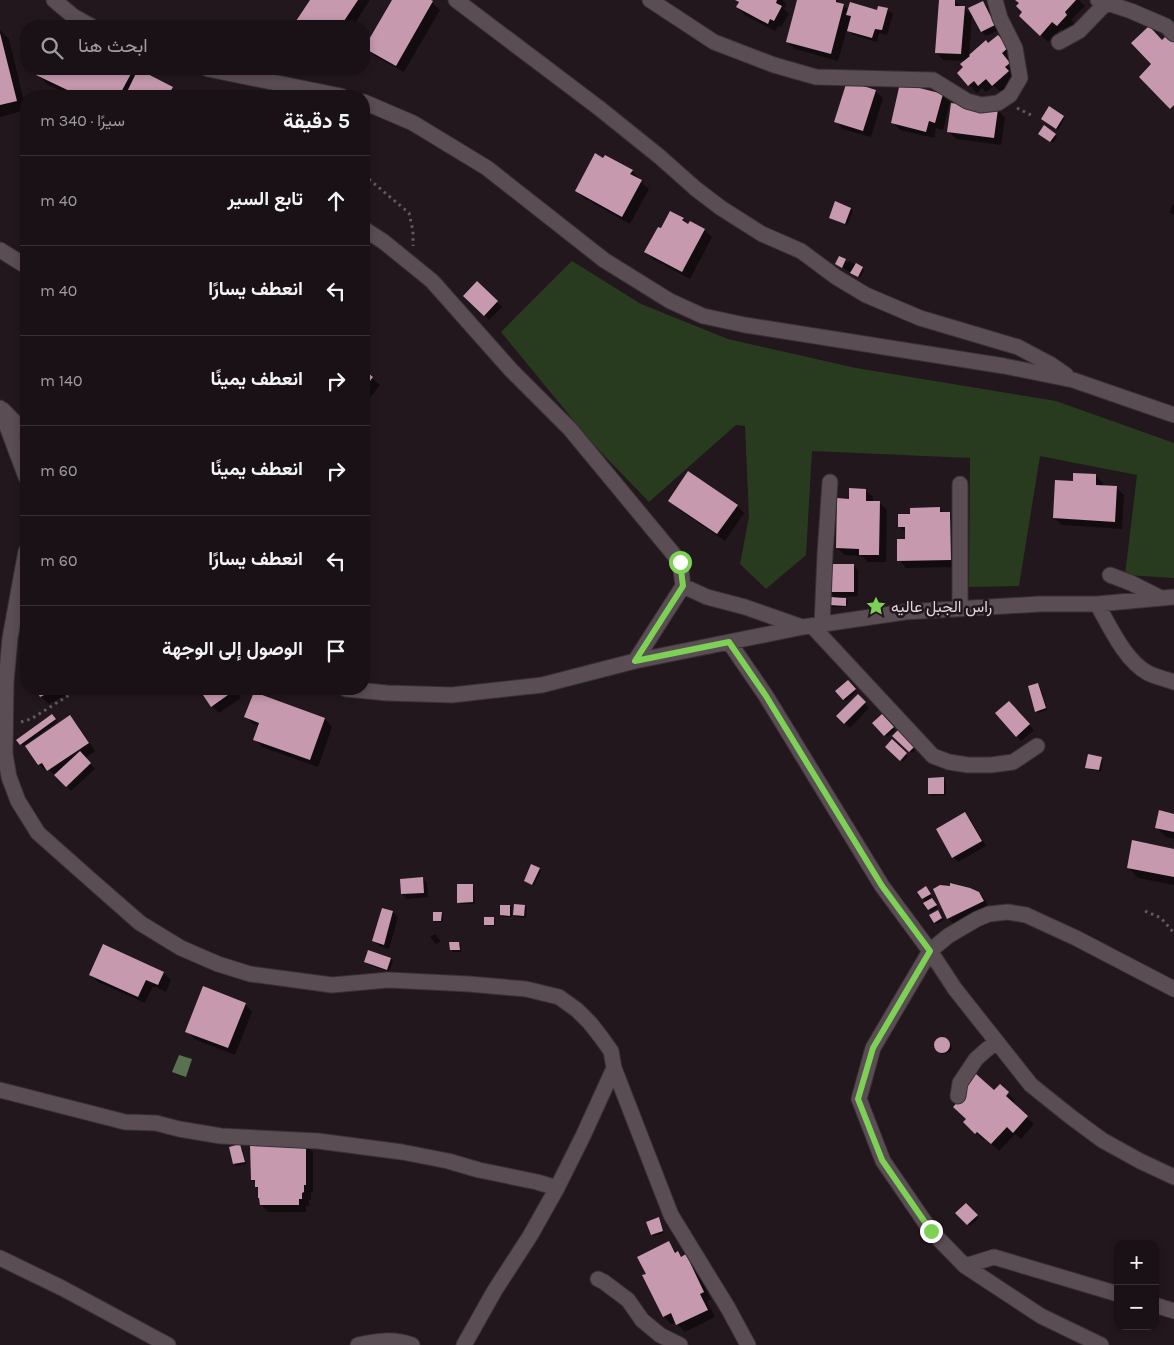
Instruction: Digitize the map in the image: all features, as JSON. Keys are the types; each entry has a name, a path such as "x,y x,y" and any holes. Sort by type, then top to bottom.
{"street":[{"path":"54,0 80,20"},
{"path":"456,0 606,114 660,157 696,189 721,208 762,234 801,251 866,296 920,318 1018,347 1050,364 1073,380"},
{"path":"650,0 714,42 774,65 816,77 933,80 966,100 981,104 998,103 1010,95 1020,78 1015,48 1000,18 995,0"},
{"path":"1060,42 1079,31 1102,1 1166,26 1174,34"},
{"path":"238,75 312,90"},
{"path":"370,105 414,123 487,168 604,260 670,301 703,316 745,325 1004,366 1073,380 1174,415"},
{"path":"370,234 384,242 432,281 511,370 570,429 680,562 683,586 635,661"},
{"path":"0,250 20,262"},
{"path":"0,407 20,428"},
{"path":"0,407 20,461"},
{"path":"813,626 825,554 830,482"},
{"path":"960,484 960,608"},
{"path":"1110,575 1168,598"},
{"path":"20,584 10,638 6,682 5,754 9,777 18,801 38,833 140,923 181,948 218,964 250,974 279,979 332,984 388,980 469,984 526,989 559,997 577,1010 590,1023 611,1052 614,1068 671,1215 728,1308 748,1345"},
{"path":"683,586 707,597 813,626 933,756 949,762 968,765 991,765 1013,762 1037,746"},
{"path":"370,691 452,695 542,685 635,661 729,642 813,626 906,612 1040,604 1097,604 1168,598"},
{"path":"1097,604 1128,656 1147,672 1174,682"},
{"path":"729,642 771,704 882,886 930,951 955,989 1031,1085 1102,1140 1174,1177"},
{"path":"1101,1345 1041,1316 965,1266 931,1231 882,1160 858,1099 873,1048 930,951 948,936 989,914 1008,912 1026,915 1068,934 1174,989"},
{"path":"958,1096 960,1083 976,1059 996,1042"},
{"path":"464,1345 557,1188 614,1068"},
{"path":"0,1090 125,1122 156,1123 221,1136 318,1141 402,1152 448,1160 479,1170 557,1188"},
{"path":"965,1266 994,1256 1114,1293"},
{"path":"0,1258 62,1288 168,1345"},
{"path":"598,1280 604,1282 628,1300 642,1320 660,1335 680,1345"},
{"path":"1159,1306 1174,1311"},
{"path":"358,1345 388,1340 401,1341 412,1345"}],"path":[{"path":"370,180 409,213 414,267"},
{"path":"6,726 31,719 69,695"},
{"path":"1145,911 1161,918 1174,933"}],"shaded area":[{"path":"572,261 641,304 728,339 856,368 1056,401 1174,443 1174,578 1125,575 1137,475 1040,456 1019,586 969,587 970,458 812,451 806,555 766,589 740,564 749,517 745,426 736,425 649,502 593,444 501,332"},
{"path":"179,1055 192,1059 186,1077 172,1072"}],"building":[{"path":"310,0 358,0 345,20 297,20"},
{"path":"392,0 433,1 396,66 370,51 370,38"},
{"path":"735,0 777,0 776,3 782,6 774,21 770,19 768,24 736,7 739,2"},
{"path":"797,0 836,0 836,2 844,4 831,54 786,42"},
{"path":"939,0 955,0 955,6 965,6 961,54 935,53"},
{"path":"1015,0 1076,0 1065,12 1067,15 1057,26 1052,22 1040,36 1019,16 1022,12 1016,6 1019,3"},
{"path":"983,1 995,25 981,32 968,8"},
{"path":"850,2 877,10 878,6 888,8 882,30 875,29 872,38 847,31 851,16 846,15"},
{"path":"1149,26 1162,40 1170,32 1174,36 1174,105 1170,109 1139,77 1151,64 1131,43"},
{"path":"0,33 17,101 0,105"},
{"path":"998,35 1009,47 1002,53 1010,63 1005,67 1009,71 992,86 986,79 978,86 974,81 968,86 957,73 963,67 960,64 986,40 988,43"},
{"path":"36,75 130,75 122,90 67,90"},
{"path":"135,75 150,75 173,87 171,90 128,90"},
{"path":"847,81 876,90 863,131 834,122"},
{"path":"900,83 943,94 935,123 929,121 926,132 891,123"},
{"path":"951,103 998,109 994,138 947,132"},
{"path":"1049,106 1064,116 1056,129 1041,119"},
{"path":"1044,125 1056,134 1050,142 1038,134"},
{"path":"595,153 603,158 605,155 633,170 630,174 642,180 622,217 575,191"},
{"path":"835,201 851,208 845,224 829,218"},
{"path":"670,211 684,218 682,220 688,224 690,221 705,229 682,272 644,252 658,227 661,228"},
{"path":"839,256 846,259 842,268 835,264"},
{"path":"856,263 863,267 858,277 850,273"},
{"path":"477,281 498,301 484,316 463,296"},
{"path":"688,471 738,505 717,534 668,501"},
{"path":"1073,473 1096,474 1096,485 1117,486 1115,522 1053,518 1055,480 1073,481"},
{"path":"849,488 866,489 866,501 880,501 879,555 859,555 859,549 836,548 837,498 849,499"},
{"path":"940,507 940,512 950,512 951,560 897,561 897,539 905,539 905,527 898,527 898,514 910,514 910,508"},
{"path":"828,564 854,564 854,592 828,592"},
{"path":"829,597 846,598 846,606 829,605"},
{"path":"848,680 856,689 843,700 835,691"},
{"path":"1038,683 1046,708 1035,712 1028,686"},
{"path":"858,694 866,702 844,724 836,716"},
{"path":"203,695 228,695 211,707"},
{"path":"253,695 262,695 325,718 310,760 253,740 259,723 244,717"},
{"path":"1009,701 1030,724 1016,737 995,713"},
{"path":"52,714 56,719 20,745 16,740"},
{"path":"882,714 894,727 884,736 872,723"},
{"path":"70,715 89,743 47,771 42,763 38,765 25,746"},
{"path":"899,729 916,745 909,752 892,736"},
{"path":"892,739 907,753 900,761 885,747"},
{"path":"80,751 91,763 66,787 54,775"},
{"path":"1088,754 1102,757 1099,770 1085,768"},
{"path":"944,777 944,794 928,794 928,778"},
{"path":"1159,810 1174,814 1174,832 1155,828"},
{"path":"965,812 982,841 952,858 936,829"},
{"path":"1132,840 1174,849 1174,877 1127,868"},
{"path":"531,864 540,868 532,885 524,881"},
{"path":"423,877 424,893 401,894 400,879"},
{"path":"950,883 979,892 984,901 947,919 933,889 940,885 950,886"},
{"path":"457,884 473,884 473,902 457,903"},
{"path":"926,886 931,894 922,899 917,892"},
{"path":"932,898 937,905 928,910 923,903"},
{"path":"514,904 525,905 524,916 513,915"},
{"path":"500,905 510,905 510,916 500,915"},
{"path":"382,908 393,911 384,945 372,941"},
{"path":"938,910 942,918 934,923 929,915"},
{"path":"433,912 442,912 441,921 433,921"},
{"path":"484,917 494,917 494,925 484,925"},
{"path":"449,942 459,942 460,950 450,950"},
{"path":"103,944 164,972 158,985 146,980 138,997 89,975"},
{"path":"368,950 391,958 387,970 364,962"},
{"path":"203,986 246,1003 228,1048 185,1032"},
{"path":"942,1037 948,1039 950,1045 948,1051 942,1053 936,1051 934,1045 936,1039"},
{"path":"976,1074 994,1090 1000,1084 1009,1092 1006,1096 1028,1116 1013,1133 1007,1127 991,1144 977,1132 975,1134 963,1122 966,1119 953,1107 967,1092 963,1088"},
{"path":"306,1143 306,1185 304,1185 302,1199 299,1199 299,1205 260,1205 258,1187 255,1187 255,1180 251,1180 250,1144"},
{"path":"240,1144 245,1162 233,1164 229,1147"},
{"path":"966,1203 978,1215 967,1225 955,1213"},
{"path":"659,1217 663,1231 651,1235 646,1222"},
{"path":"669,1241 675,1253 678,1251 681,1257 686,1254 704,1292 700,1294 708,1310 676,1325 671,1313 663,1317 642,1275 646,1274 637,1257"}],"place":[{"name":"راس الجبل عاليه","path":"876,606"}],"route":[{"path":"680,562 683,586 635,661 729,642 766,696 882,886 930,951 873,1048 858,1099 882,1160 931,1231"}]}
